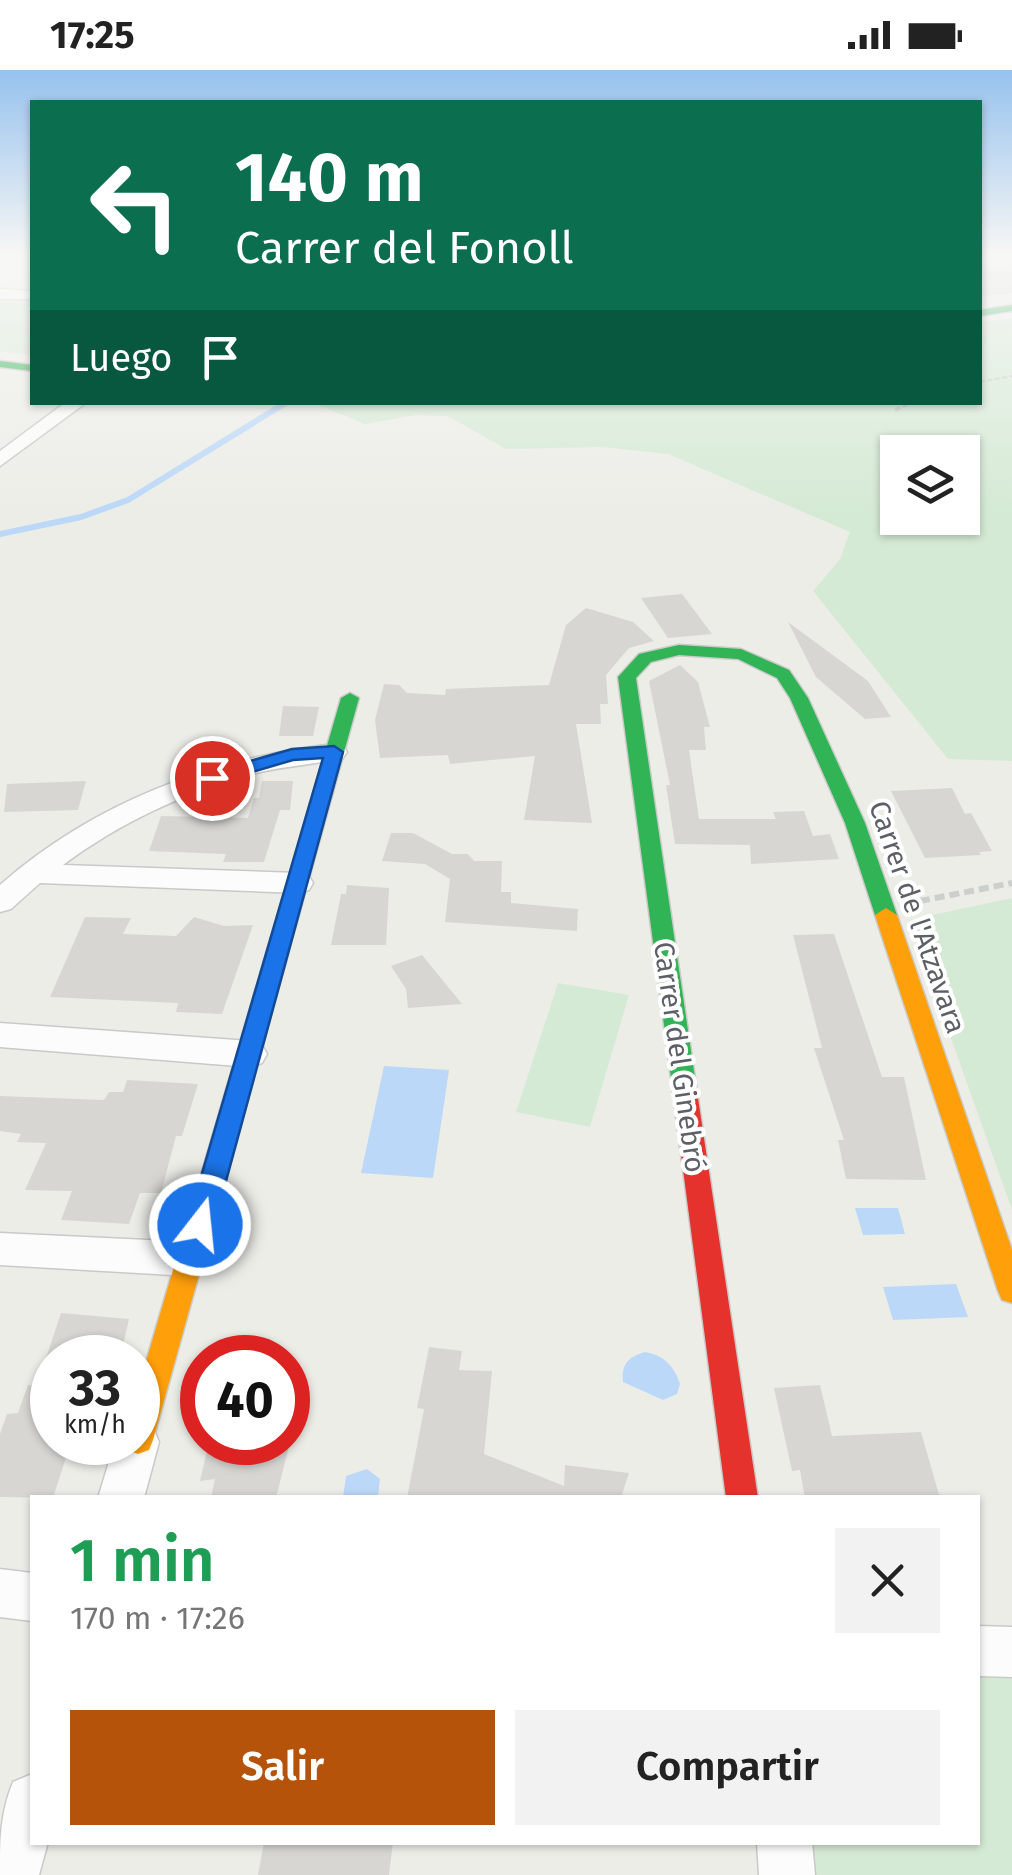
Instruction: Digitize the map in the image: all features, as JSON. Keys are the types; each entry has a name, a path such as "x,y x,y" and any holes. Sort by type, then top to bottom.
{"street":[{"path":"0,368 30,371"},
{"path":"0,460 74,405"},
{"name":"Carrer de l'Atzavara","path":"678,650 741,654 782,674 799,698 856,823 1012,1291"},
{"name":"Carrer del Ginebró","path":"678,650 645,658 626,677 742,1495"},
{"path":"160,1363 350,698"},
{"path":"0,902 32,873 72,846 141,808 212,778 292,754 334,752"},
{"path":"32,873 298,883"},
{"path":"0,1035 250,1054"},
{"path":"0,1249 190,1259"},
{"path":"122,1495 130,1465"},
{"path":"0,1592 30,1597"},
{"path":"980,1650 1012,1652"},
{"path":"11,1875 30,1808"},
{"path":"784,1845 787,1875"}],"path":[{"path":"982,382 1012,376"},
{"path":"895,410 905,405"},
{"path":"885,908 1012,883"}],"green space":[{"path":"0,340 30,340 30,355 0,351"},
{"path":"982,340 1012,340 1012,761 948,759 813,591 840,559 850,532 668,454 602,447 506,449 448,416 416,415 365,424 318,405 982,405"},
{"path":"1012,898 1012,1210 909,920"},
{"path":"558,983 629,995 590,1127 516,1112"},
{"path":"980,1675 1012,1676 1012,1875 813,1875 809,1845 980,1845"}],"water":[{"path":"384,1066 449,1070 433,1178 361,1173"},
{"path":"855,1208 898,1208 905,1234 863,1235"},
{"path":"956,1284 968,1317 893,1320 883,1287"},
{"path":"645,1352 658,1356 671,1367 680,1384 677,1394 663,1400 623,1382 627,1362"},
{"path":"367,1469 380,1479 378,1495 343,1495 346,1476"}],"building":[{"path":"682,594 712,634 668,638 641,598"},
{"path":"586,608 633,622 654,641 629,648 606,675 608,704 600,704 601,724 576,724 592,823 524,820 535,756 450,764 448,755 380,758 375,720 384,684 399,685 407,693 445,695 446,689 549,685 566,625"},
{"path":"788,622 868,681 891,717 865,719 816,677"},
{"path":"680,665 698,682 710,727 704,727 706,750 689,750 699,819 776,819 773,812 804,811 813,836 830,834 839,859 751,864 750,845 675,844 666,785 670,785 649,681"},
{"path":"283,706 319,707 313,736 279,736"},
{"path":"86,781 78,810 4,812 7,784"},
{"path":"262,781 293,781 290,810 280,810 264,862 223,862 226,854 149,851 161,816 248,818 254,798 259,798"},
{"path":"952,788 992,851 925,858 891,791"},
{"path":"391,833 413,833 452,854 468,854 474,861 502,861 501,892 511,892 511,903 578,909 577,931 445,922 450,879 425,864 382,861"},
{"path":"347,885 389,888 386,945 331,945 341,894 346,894"},
{"path":"85,917 131,918 123,934 176,936 194,917 224,926 253,925 222,1014 176,1012 178,1003 50,997"},
{"path":"834,934 882,1077 904,1077 926,1180 846,1179 838,1140 844,1140 814,1048 822,1048 793,935"},
{"path":"422,955 462,1004 408,1008 406,989 391,966"},
{"path":"127,1080 198,1084 182,1136 176,1136 161,1193 140,1193 129,1224 61,1220 72,1191 25,1190 46,1143 17,1142 21,1134 0,1131 0,1096 104,1100 109,1092 123,1092"},
{"path":"61,1313 129,1319 125,1335 54,1335"},
{"path":"429,1347 462,1351 459,1370 492,1371 484,1454 564,1486 565,1465 629,1473 622,1495 408,1495 424,1409 417,1408"},
{"path":"30,1385 30,1465 64,1465 54,1495 0,1497 0,1434 7,1414 18,1413"},
{"path":"820,1385 832,1436 921,1432 939,1495 804,1495 800,1470 792,1471 774,1388"},
{"path":"204,1465 284,1465 277,1495 212,1495 215,1479 200,1481"},
{"path":"263,1845 393,1845 389,1875 258,1875"}],"waterway":[{"path":"0,534 81,517 128,500 282,405"}],"traffic: fast":[{"path":"0,364 30,368"},
{"path":"684,1085 627,677 645,658 679,650 741,654 783,674 799,698 855,823 886,915"},
{"path":"275,961 350,698"}],"traffic: slow":[{"path":"886,915 1012,1291"},
{"path":"160,1363 275,961"}],"traffic: jam":[{"path":"684,1085 742,1495"}],"route":[{"path":"200,1225 334,752 292,754 212,778"}]}
